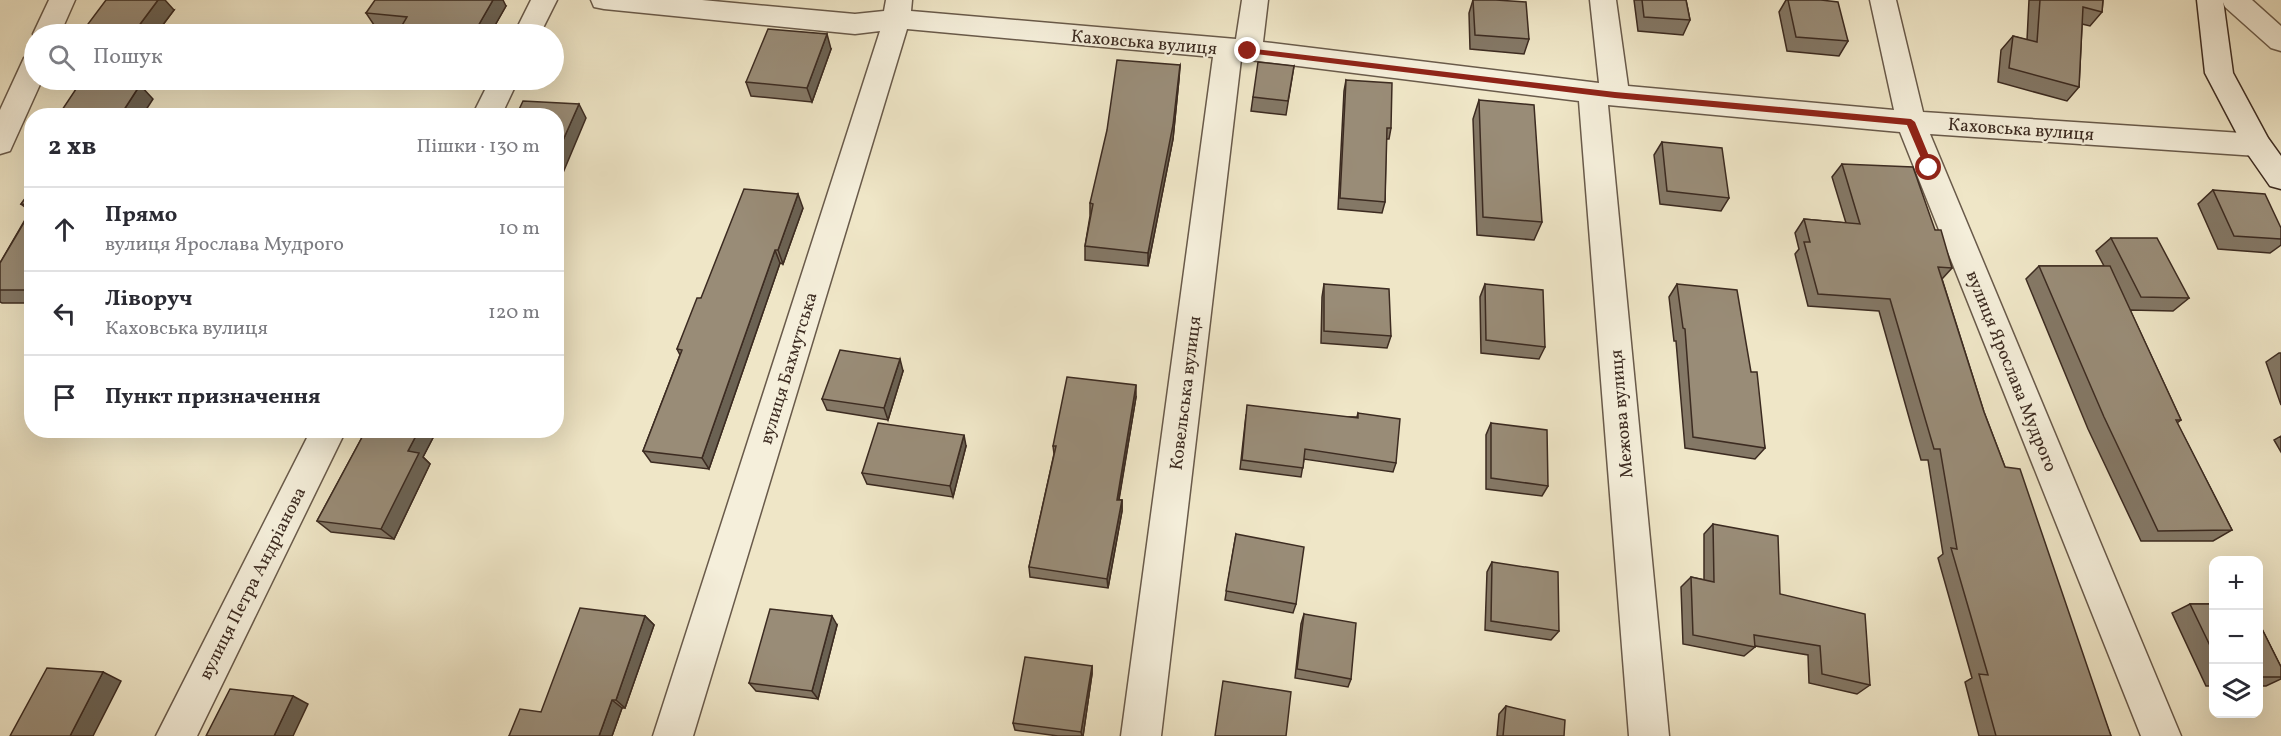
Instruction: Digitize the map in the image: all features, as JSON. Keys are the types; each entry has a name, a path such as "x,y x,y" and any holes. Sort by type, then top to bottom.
{"street":[{"path":"51,24 62,0"},
{"path":"532,24 544,0"},
{"name":"Каховська вулиця","path":"604,0 855,24 898,10 1604,93 1911,122 2257,145"},
{"name":"Ковельська вулиця","path":"1141,736 1238,50 1255,0"},
{"name":"Межова вулиця","path":"1603,0 1604,93 1649,736"},
{"name":"вулиця Ярослава Мудрого","path":"1883,0 1911,122 2161,736"},
{"path":"2210,0 2219,73 2257,145 2281,178"},
{"path":"2235,0 2281,41"},
{"name":"вулиця Бахмутська","path":"674,736 898,10"},
{"path":"0,76 24,72"},
{"path":"0,143 24,88"},
{"path":"490,108 499,90"},
{"name":"вулиця Петра Андріанова","path":"176,736 325,438"}],"building":[{"path":"106,0 158,0 140,24 88,24"},
{"path":"375,0 493,0 479,24 403,24 407,17 366,13"},
{"path":"1473,0 1526,2 1529,39 1475,35"},
{"path":"1642,0 1686,0 1690,20 1644,17"},
{"path":"1788,0 1838,2 1848,41 1796,37"},
{"path":"2040,0 2103,0 2102,12 2083,7 2079,87 2009,68 2013,36 2037,42"},
{"path":"768,29 827,34 807,88 746,82"},
{"path":"1117,60 1180,65 1173,125 1148,253 1085,246 1093,204 1090,203 1107,130"},
{"path":"1258,62 1294,66 1288,101 1253,97"},
{"path":"1346,80 1392,83 1391,128 1387,128 1385,202 1340,198"},
{"path":"75,90 137,90 125,108 63,108"},
{"path":"1479,100 1534,105 1542,222 1483,217"},
{"path":"523,101 579,104 564,138 564,108 520,108"},
{"path":"1662,142 1722,148 1729,198 1667,191"},
{"path":"1842,164 1913,167 1935,230 1941,230 1952,268 1938,267 1984,412 2005,467 2020,469 2111,736 1996,736 1979,674 1988,675 1951,548 1957,549 1940,449 1934,449 1890,299 1818,294 1804,242 1810,242 1804,219 1860,224"},
{"path":"744,189 798,194 778,250 775,250 702,458 643,451 682,350 677,349 697,298 701,298"},
{"path":"2213,190 2265,194 2281,228 2281,239 2234,236"},
{"path":"24,222 24,290 0,290 0,263"},
{"path":"2111,238 2157,238 2189,298 2141,297"},
{"path":"2039,266 2110,266 2181,420 2176,420 2232,530 2158,531 2104,417"},
{"path":"1324,284 1389,289 1391,336 1324,331"},
{"path":"1485,284 1543,290 1545,347 1486,340"},
{"path":"1677,284 1737,290 1751,372 1757,372 1765,448 1693,437 1685,329"},
{"path":"840,350 900,359 884,408 822,399"},
{"path":"1067,377 1136,385 1117,500 1122,500 1107,579 1029,567 1056,446 1053,446"},
{"path":"1247,405 1358,418 1358,413 1400,419 1396,463 1305,449 1303,468 1242,460"},
{"path":"878,423 964,435 950,486 862,473"},
{"path":"1491,423 1547,430 1548,486 1491,478"},
{"path":"362,438 415,438 408,451 419,453 381,529 317,521"},
{"path":"1713,524 1778,536 1780,594 1865,614 1870,685 1822,674 1820,646 1754,635 1755,647 1693,635 1691,577 1714,582"},
{"path":"1236,534 1304,547 1296,604 1226,591"},
{"path":"1492,562 1558,572 1559,631 1491,621"},
{"path":"2190,604 2209,604 2209,644"},
{"path":"580,608 645,616 616,700 612,700 599,736 509,736 520,709 541,712"},
{"path":"770,609 832,616 812,691 749,683"},
{"path":"1304,614 1356,623 1351,679 1297,669"},
{"path":"2263,631 2281,667 2281,677 2263,677"},
{"path":"1025,657 1092,666 1081,732 1013,723"},
{"path":"47,668 103,672 70,736 10,736"},
{"path":"1223,681 1291,692 1286,736 1215,736"},
{"path":"230,689 293,696 274,736 206,736"},
{"path":"1506,706 1565,720 1564,736 1503,736"}],"route":[{"path":"1248,51 1615,95 1911,122 1929,168"}]}
